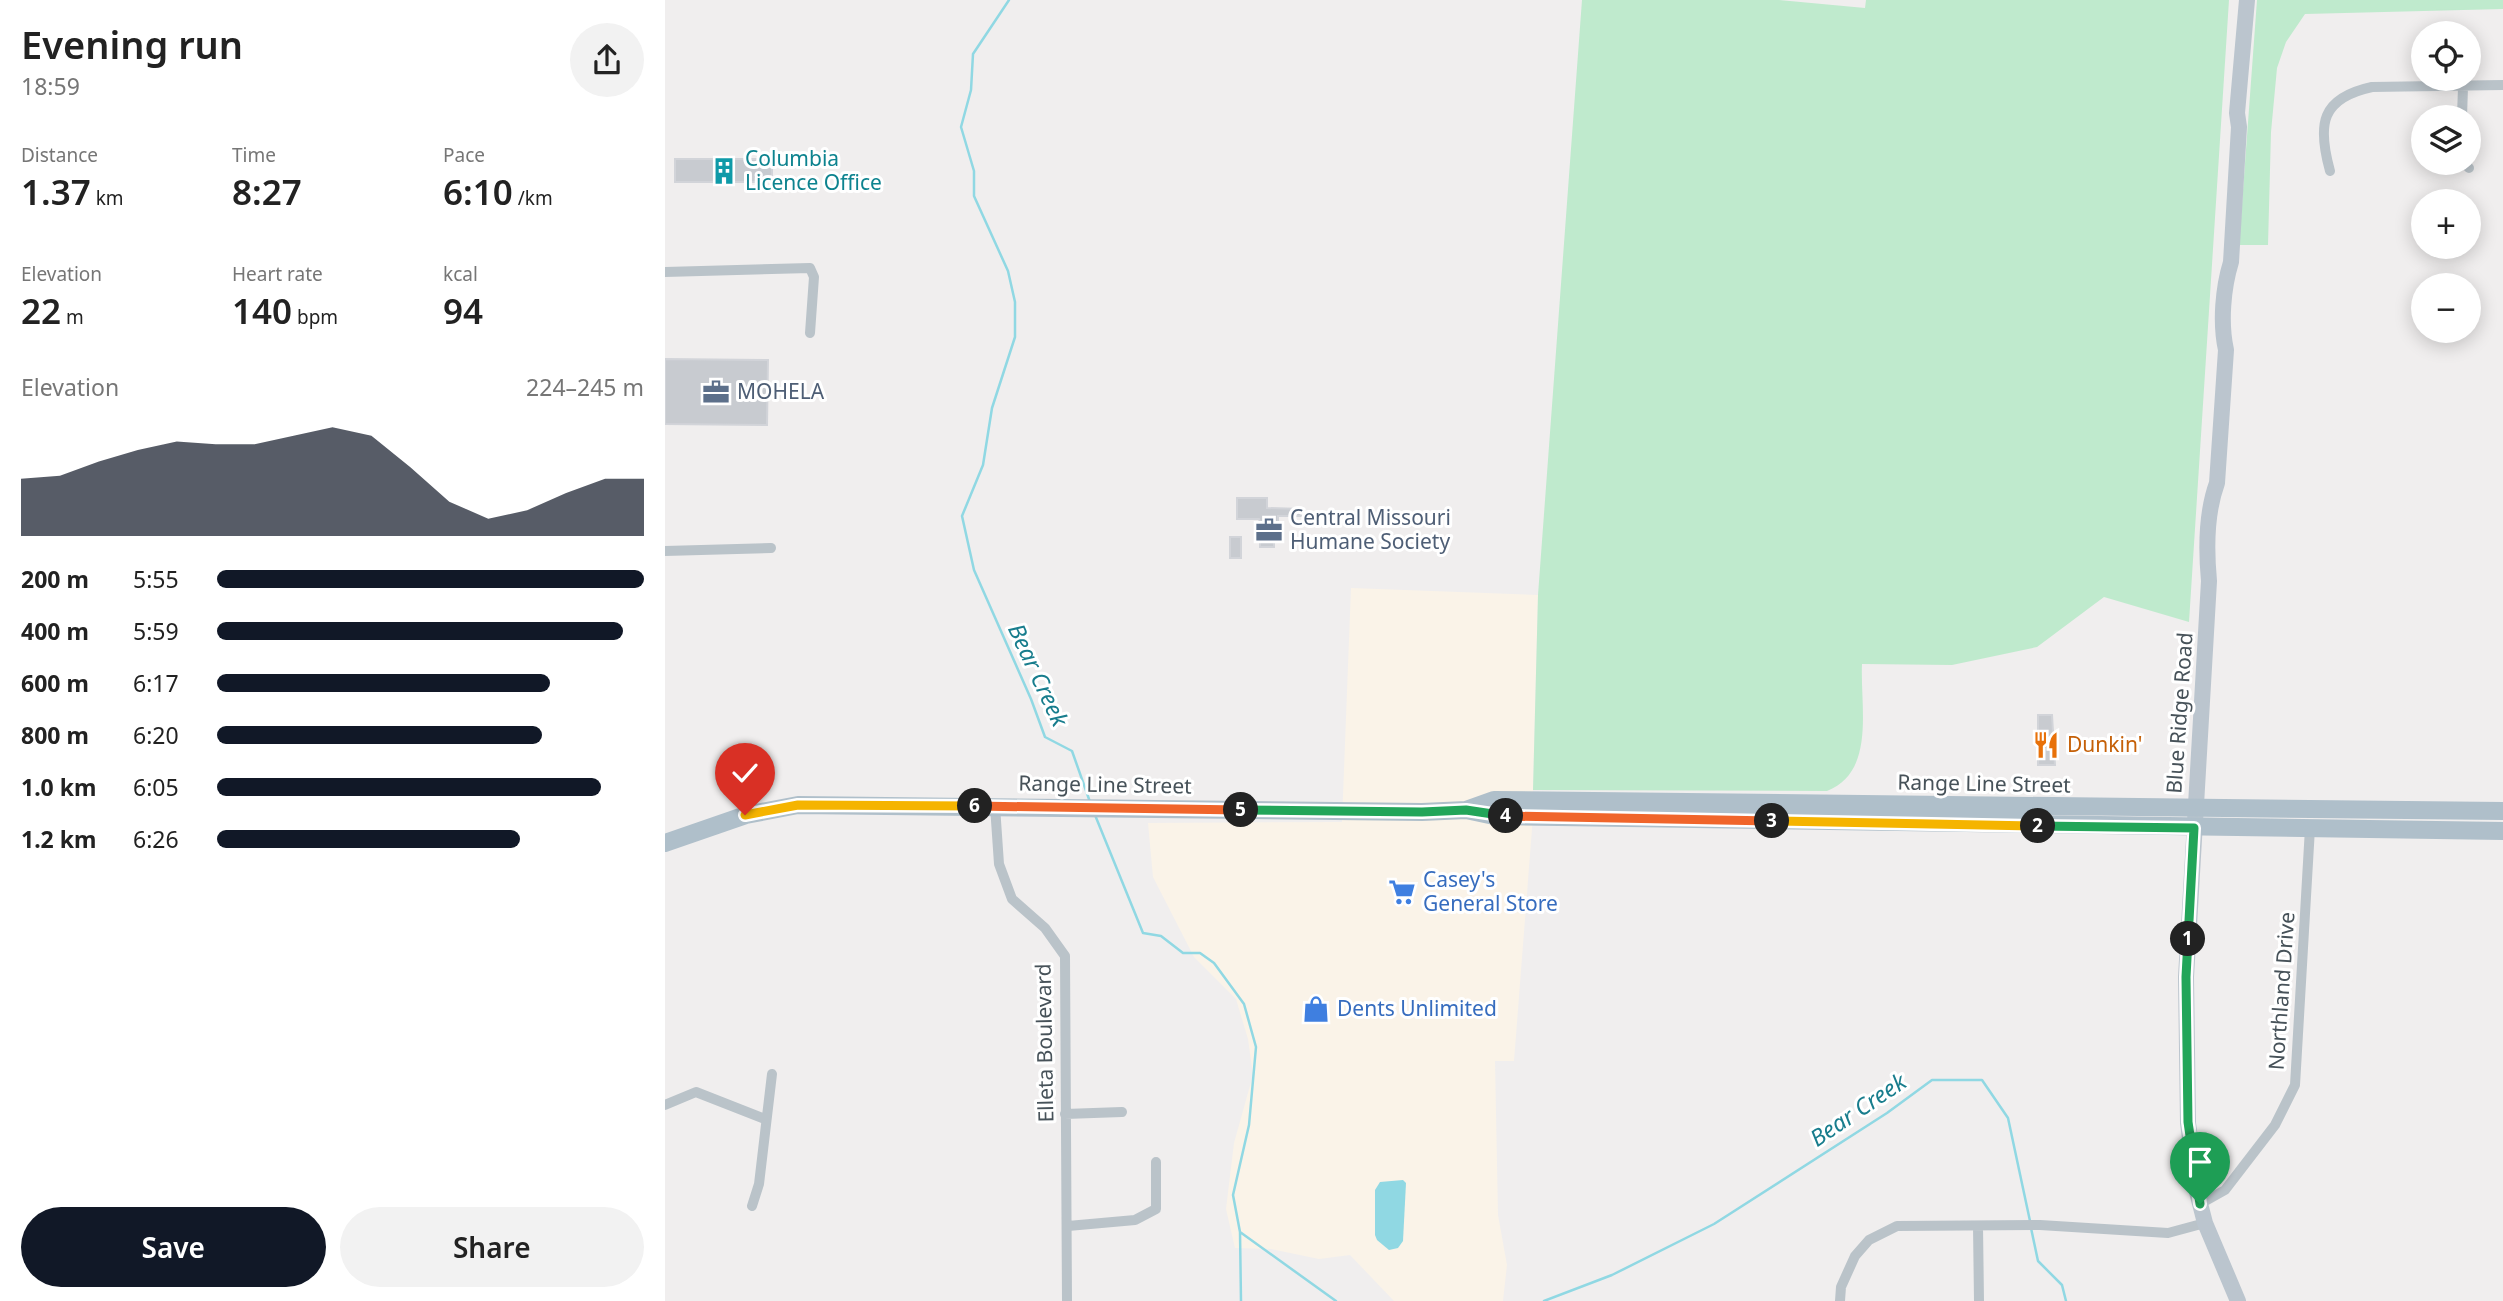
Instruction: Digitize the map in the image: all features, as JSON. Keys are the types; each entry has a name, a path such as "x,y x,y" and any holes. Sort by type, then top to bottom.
{"main road":[{"name":"Range Line Street","path":"1466,810 1494,800 2195,810 2503,811"},
{"name":"Range Line Street","path":"665,843 745,815 798,805 1422,812 1466,810 1493,816 2503,831"},
{"path":"1743,820 1760,813 1840,815 1870,805"},
{"path":"1878,823 1901,816 1984,816 2009,807"}],"street":[{"name":"Blue Ridge Road","path":"2238,1301 2205,1223 2200,1204 2188,1122 2186,977 2209,581 2207,560 2211,500 2217,483 2226,350 2231,335 2235,278 2231,262 2239,127 2237,113 2247,0"},
{"path":"2481,86 2503,85"},
{"path":"2330,171 2325,152 2326,114 2337,99 2352,91 2372,87 2411,87"},
{"path":"665,271 810,268 814,277 810,333"},
{"path":"665,551 771,548"},
{"name":"Elleta Boulevard","path":"995,806 999,864 1012,898 1045,928 1065,956 1067,1301"},
{"name":"Northland Drive","path":"2200,1204 2225,1190 2274,1125 2295,1085 2311,828"},
{"path":"752,1206 761,1170 772,1074"},
{"path":"665,1105 697,1091 765,1119"},
{"path":"1065,1114 1122,1112"},
{"path":"1068,1226 1135,1220 1156,1209 1156,1162"},
{"path":"1840,1301 1847,1270 1869,1240 1897,1226 2041,1225 2168,1233 2205,1223"},
{"path":"1978,1226 1978,1301"}],"shaded area":[{"path":"1351,588 1538,595 1532,829 1514,1061 1495,1061 1498,1215 1507,1265 1503,1301 1394,1301 1350,1255 1319,1259 1271,1249 1235,1248 1226,1209 1234,1143 1253,1075 1248,1039 1236,999 1194,957 1153,877 1148,823 1342,822"}],"green space":[{"path":"1582,0 1779,0 1865,8 1866,0 2229,0 2189,622 2104,597 2037,647 1952,665 1862,664 1863,718 1859,754 1853,769 1842,782 1827,791 1533,790 1538,595"},
{"path":"2257,0 2503,0 2503,9 2305,14 2286,42 2277,68 2271,132 2268,245 2239,245"}],"water":[{"path":"1403,1180 1406,1183 1403,1241 1398,1248 1389,1250 1375,1235 1375,1190 1380,1182"}],"building":[{"name":"Columbia Licence Office","path":"675,159 772,159 772,182 675,182"},
{"name":"MOHELA","path":"665,359 768,360 767,425 665,424"},
{"path":"1237,498 1267,498 1267,508 1301,509 1301,516 1278,516 1278,539 1274,539 1274,547 1260,547 1259,519 1237,519"},
{"name":"Central Missouri Humane Society","path":"1230,537 1241,537 1241,558 1230,558"},
{"name":"Dunkin'","path":"2038,715 2052,715 2055,765 2038,765"}],"waterway":[{"name":"Bear Creek","path":"1009,0 973,54 971,90 961,127 974,171 974,196 1008,271 1015,302 1015,337 992,408 983,465 962,516 974,570 1045,737 1072,751 1090,802"},
{"name":"Bear Creek","path":"1095,815 1143,933 1161,936 1183,953 1200,953 1214,963 1244,1004 1256,1047 1249,1125 1233,1195 1240,1232 1336,1301"},
{"name":"Bear Creek","path":"1544,1301 1612,1275 1714,1224 1887,1113 1932,1080 1982,1080 2008,1118 2030,1221"},
{"name":"Bear Creek","path":"2031,1228 2038,1261 2062,1285 2066,1301"},
{"path":"1240,1232 1241,1301"}],"place":[{"name":"Columbia Licence Office","path":"724,171"},
{"name":"MOHELA","path":"716,392"},
{"name":"Central Missouri Humane Society","path":"1269,530"},
{"name":"Dunkin'","path":"2046,745"},
{"name":"Casey's General Store","path":"1402,892"},
{"name":"Dents Unlimited","path":"1316,1009"}],"route":[{"path":"745,815 798,805 1422,812 1466,810 1493,816 2194,828 2186,977 2188,1122 2200,1204"}]}
